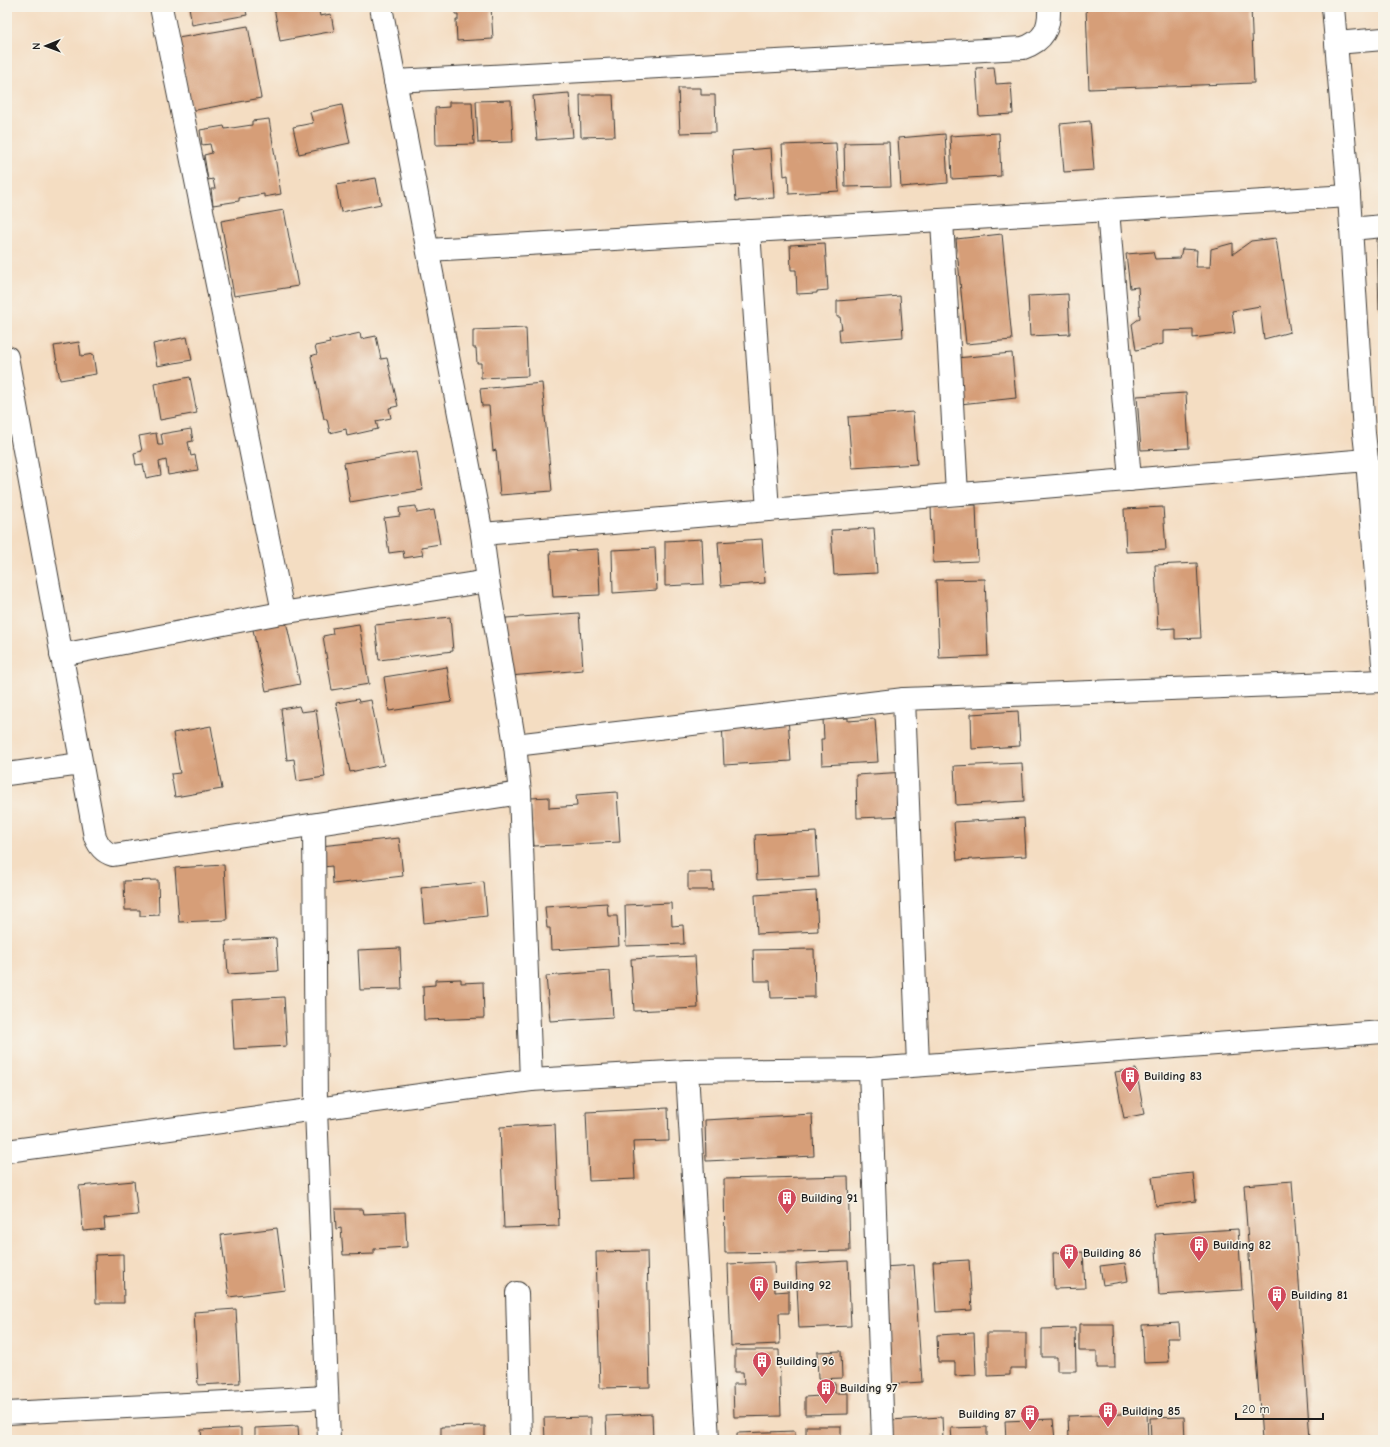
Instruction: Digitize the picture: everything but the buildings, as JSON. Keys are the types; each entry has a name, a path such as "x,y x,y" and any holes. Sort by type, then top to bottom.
{"street":[{"path":"161,7 278,586 281,602 281,613"},
{"path":"381,7 482,534 488,581 515,745 520,793 531,1080"},
{"path":"395,81 1024,48 1034,44 1042,37 1047,28 1050,14 1049,7"},
{"path":"1333,7 1351,229 1373,432 1367,460 1383,665"},
{"path":"1336,43 1383,39"},
{"path":"428,250 1349,196"},
{"path":"1108,210 1130,480"},
{"path":"942,220 957,494"},
{"path":"1351,229 1383,226"},
{"path":"748,231 768,510"},
{"path":"7,357 16,451 61,655 95,837 100,847 107,853 113,855 520,793"},
{"path":"482,534 1367,460"},
{"path":"61,655 281,613 488,581"},
{"path":"515,745 904,699 1383,681"},
{"path":"904,699 918,1065"},
{"path":"7,774 81,764"},
{"path":"314,825 316,1109 329,1440"},
{"path":"7,1151 531,1080 687,1071 870,1069 1383,1032"},
{"path":"870,1069 883,1440"},
{"path":"687,1071 708,1440"},
{"path":"517,1293 521,1440"},
{"path":"7,1413 327,1397"}],"place":[{"name":"Building 83","path":"1130,1093"},
{"name":"Building 91","path":"787,1215"},
{"name":"Building 82","path":"1199,1262"},
{"name":"Building 86","path":"1069,1270"},
{"name":"Building 92","path":"759,1302"},
{"name":"Building 81","path":"1277,1312"},
{"name":"Building 96","path":"762,1378"},
{"name":"Building 97","path":"826,1405"},
{"name":"Building 85","path":"1108,1428"},
{"name":"Building 87","path":"1030,1431"}]}
